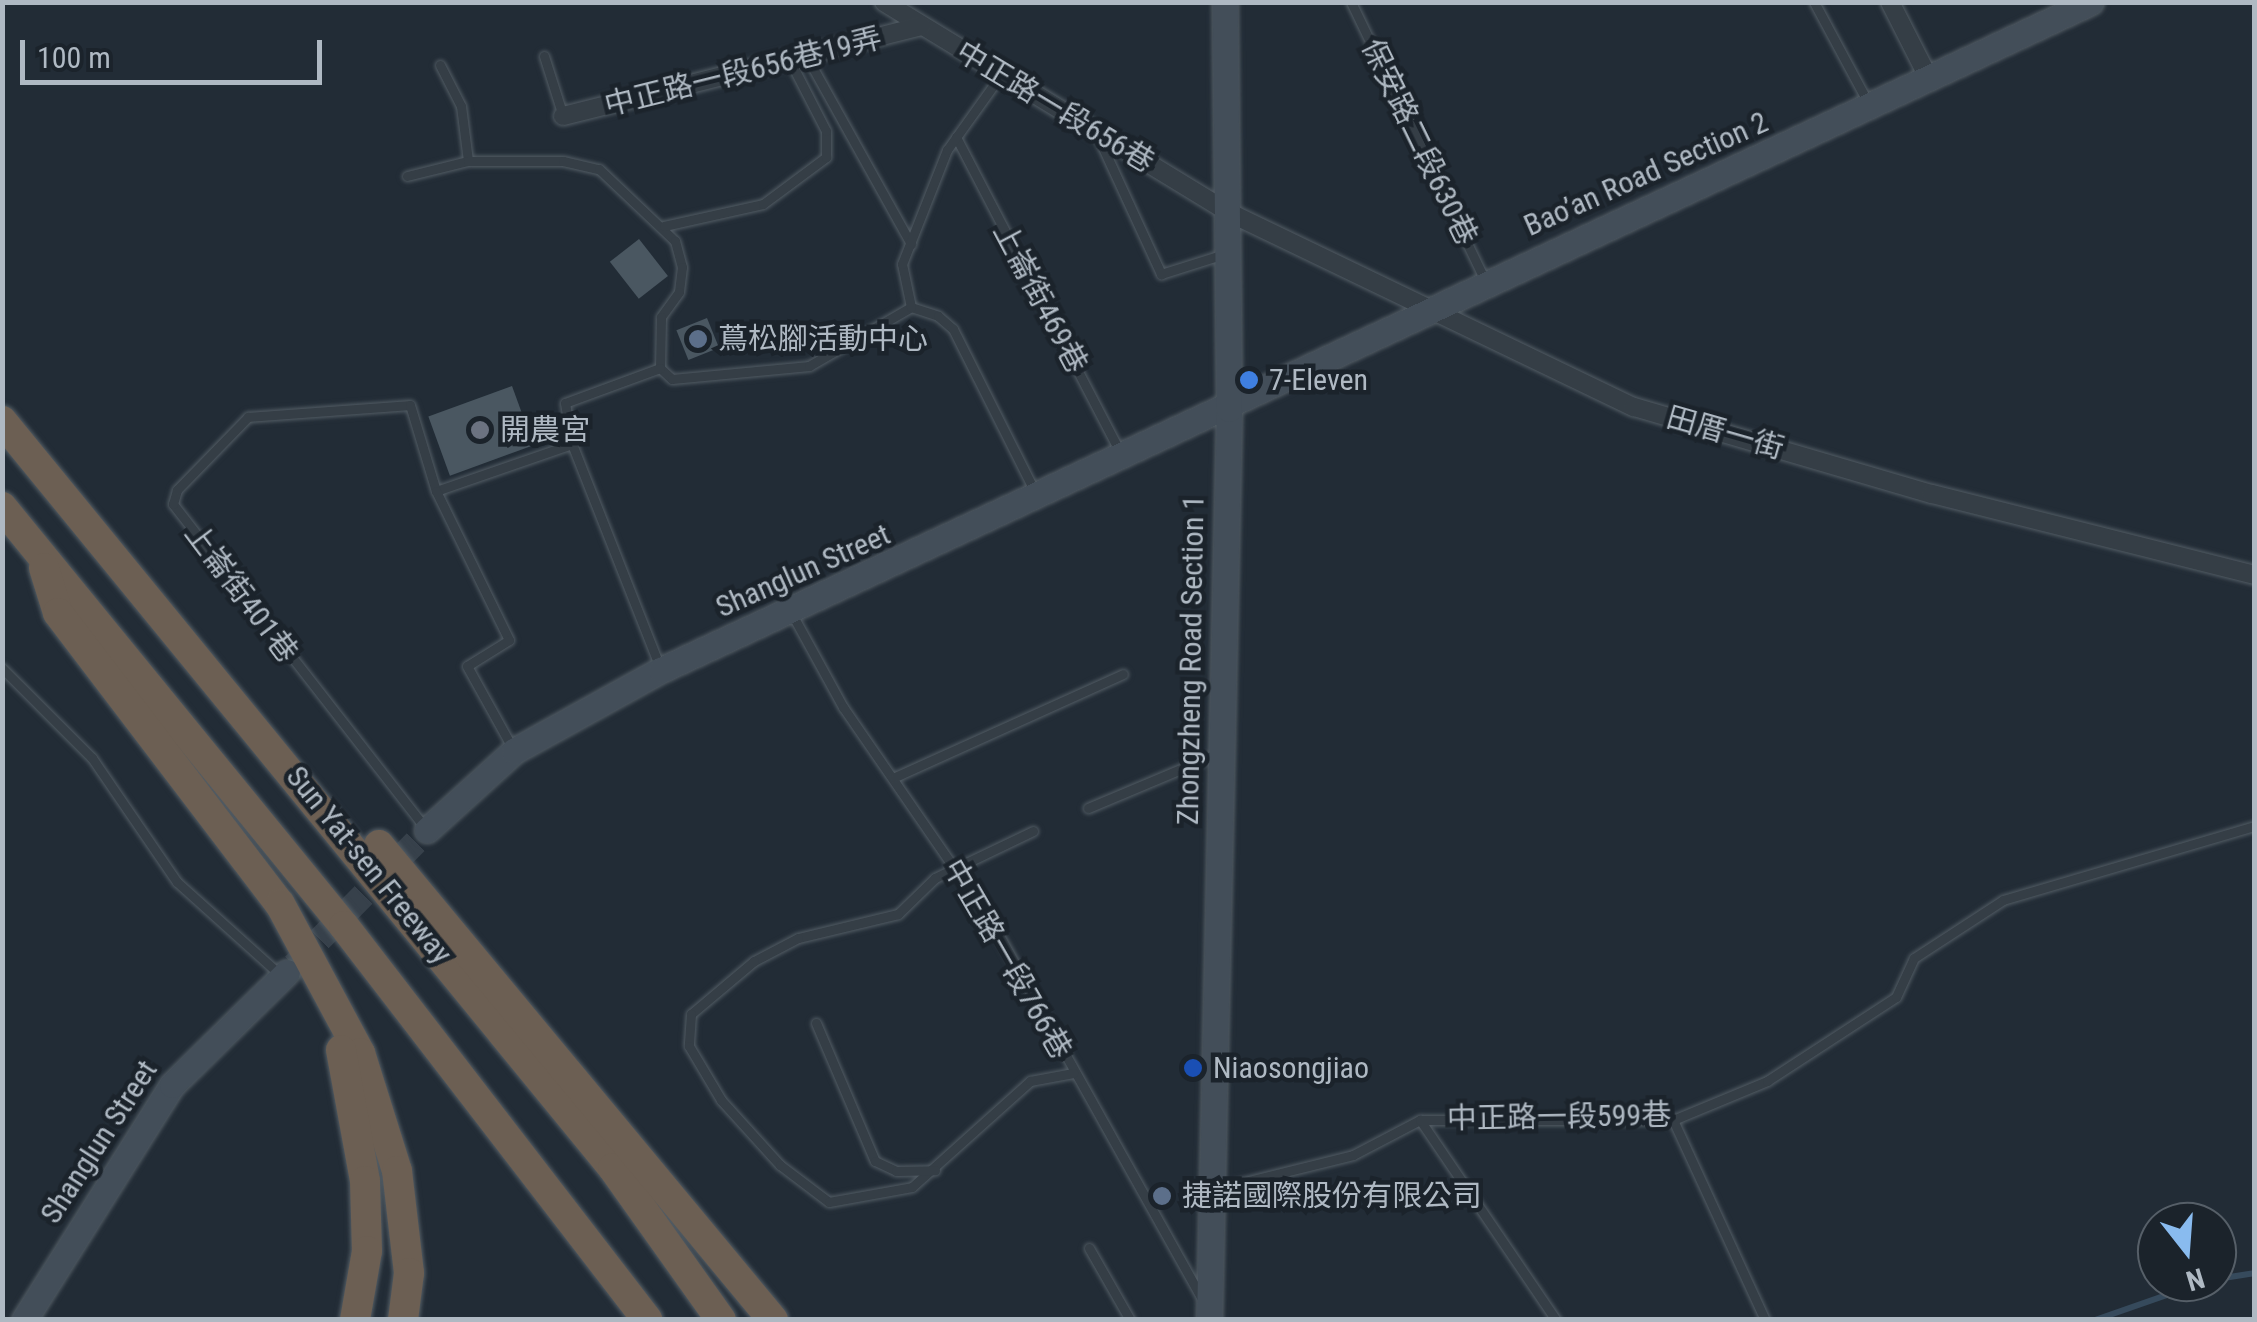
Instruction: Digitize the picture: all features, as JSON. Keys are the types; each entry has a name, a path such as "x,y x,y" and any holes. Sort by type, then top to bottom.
{"highway":[{"name":"Sun Yat-sen Freeway","path":"2,421 320,803 613,1168 721,1320"},
{"name":"Sun Yat-sen Freeway","path":"2,508 521,1149 648,1320"},
{"path":"39,551 58,612 280,904 360,1053 397,1171 410,1272 403,1320"},
{"path":"320,803 364,827 773,1320"},
{"path":"280,904 347,1075 365,1180 366,1251 355,1320"}],"street":[{"name":"中正路一段656巷","path":"884,2 1226,211"},
{"name":"Zhongzheng Road Section 1","path":"1206,1317 1229,409 1225,2"},
{"path":"1890,2 1928,79"},
{"name":"Bao’an Road Section 2","path":"1229,409 1486,282 1871,108 2091,2"},
{"name":"中正路一段656巷19弄","path":"563,116 800,61 922,26"},
{"name":"田厝一街","path":"1226,211 1428,313 1634,408 2254,575"},
{"name":"Shanglun Street","path":"427,830 514,752 661,670 792,614 1229,409"},
{"name":"Shanglun Street","path":"24,1320 172,1085 284,974"}],"lane":[{"name":"保安路二段630巷","path":"1351,2 1486,282"},
{"path":"1814,2 1871,108"},
{"path":"544,56 563,116"},
{"path":"664,226 763,204 826,158 826,131 800,61"},
{"path":"800,61 910,244"},
{"path":"440,64 461,106 468,161"},
{"path":"1000,76 956,138 902,264 911,307 952,329 1039,499"},
{"path":"1097,133 1162,274 1226,254"},
{"name":"上崙街469巷","path":"956,138 1124,459"},
{"path":"407,176 468,161 563,161 599,169 664,226 682,267 678,292 661,317 660,368 672,380 809,366 911,307"},
{"path":"660,368 566,403 572,444 661,670"},
{"name":"上崙街401巷","path":"427,830 174,504 177,490 248,417 410,404 436,491 509,640 467,666 514,752"},
{"path":"436,491 572,444"},
{"name":"中正路一段766巷","path":"792,614 843,707 957,867 1206,1317"},
{"path":"4,668 92,758 177,882 284,974"},
{"path":"895,777 1122,674"},
{"path":"1088,808 1222,752"},
{"name":"中正路一段599巷","path":"1212,1190 1353,1155 1420,1120 1673,1120 1767,1081 1896,997 1914,958 2003,900 2254,826"},
{"path":"1033,831 957,867 898,914 798,938 754,960 691,1014 690,1046 720,1100 780,1165 829,1202 880,1198 937,1170 1030,1081 1073,1074"},
{"path":"816,1023 876,1161 896,1171 937,1170"},
{"path":"1420,1120 1556,1320"},
{"path":"1673,1120 1765,1320"},
{"path":"1089,1248 1130,1320"}],"building":[{"path":"639,239 668,276 639,299 610,262"},
{"name":"蔦松腳活動中心","path":"707,318 719,348 688,360 676,330"},
{"name":"開農宮","path":"512,386 534,445 450,476 428,416"}],"waterway":[{"path":"2237,1276 2254,1273"},
{"path":"2095,1320 2147,1302"}],"tunnel":[{"path":"294,965 427,830"}],"place":[{"name":"蔦松腳活動中心","path":"698,339"},
{"name":"7-Eleven","path":"1249,380"},
{"name":"開農宮","path":"480,430"},
{"name":"Niaosongjiao","path":"1193,1068"},
{"name":"捷諾國際股份有限公司","path":"1162,1196"}]}
